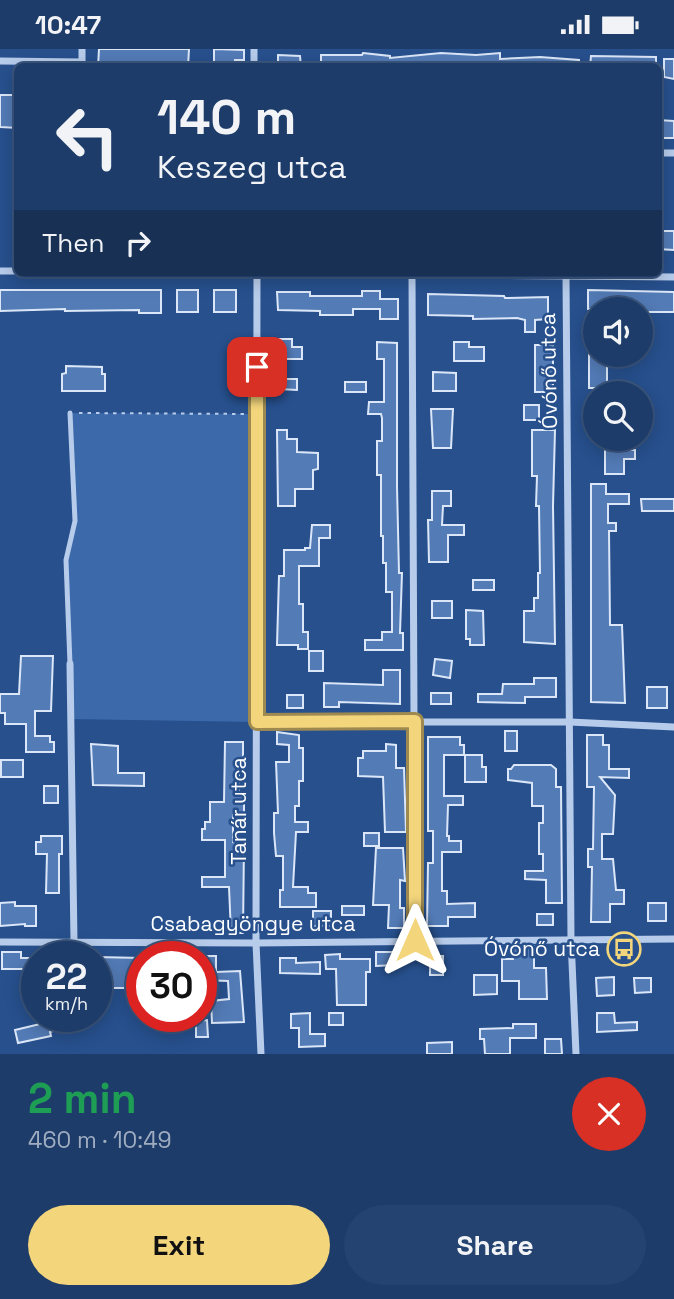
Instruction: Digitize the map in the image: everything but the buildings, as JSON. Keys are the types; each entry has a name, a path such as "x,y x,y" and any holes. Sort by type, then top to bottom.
{"street":[{"path":"0,61 55,63"},
{"name":"Tanár utca","path":"257,277 256,943 261,1054"},
{"path":"412,277 415,940"},
{"name":"Óvónő utca","path":"566,277 571,939 576,1054"},
{"path":"70,664 74,941"},
{"path":"257,722 570,722 674,727"},
{"name":"Csabagyöngye utca","path":"112,942 674,939"},
{"name":"Csabagyöngye utca","path":"0,941 21,941"}],"lane":[{"path":"70,413 75,521 66,560 70,664"}],"path":[{"path":"70,413 257,414"}],"shaded area":[{"path":"70,413 257,414 257,722 70,719 66,560 74,532"}],"place":[{"name":"Óvónő utca","path":"624,949"}],"route":[{"path":"257,367 257,722 415,721 415,940"}]}
